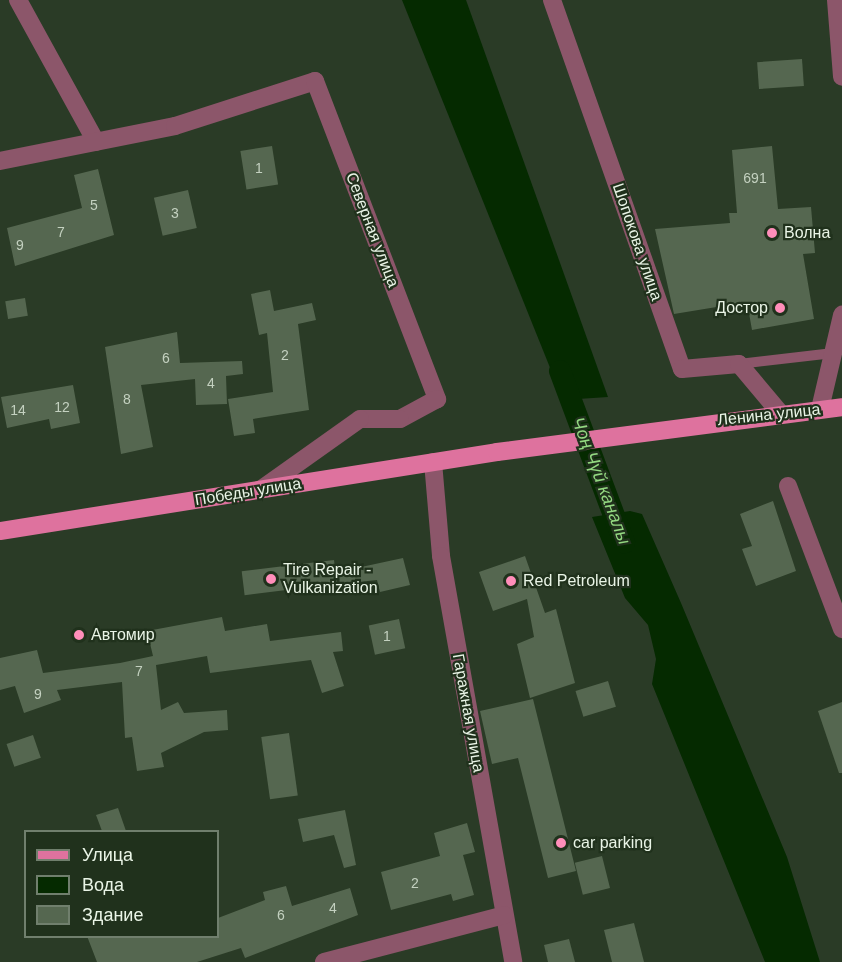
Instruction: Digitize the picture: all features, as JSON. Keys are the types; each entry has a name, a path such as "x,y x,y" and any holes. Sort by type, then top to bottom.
{"main road":[{"name":"Ленина улица","path":"496,452 696,423 842,407"},
{"name":"Победы улица","path":"0,531 496,452"}],"street":[{"path":"18,0 96,142"},
{"name":"Шопокова улица","path":"552,0 682,369 739,363"},
{"path":"836,0 842,77"},
{"name":"Северная улица","path":"0,161 175,126 315,81 438,399 400,419 360,419 260,490"},
{"path":"820,409 842,315"},
{"path":"739,363 781,414"},
{"name":"Гаражная улица","path":"434,462 441,556 513,962"},
{"path":"788,486 842,629"},
{"path":"324,962 504,915"}],"lane":[{"path":"739,363 833,353"}],"water":[{"path":"402,0 466,0 608,397 563,400"},
{"path":"630,511 642,514 681,603 787,857 820,962 765,962 652,684 656,659 648,625 625,598 592,517"}],"building":[{"path":"802,59 804,86 759,89 757,62"},
{"path":"272,146 278,185 246,190 240,151"},
{"path":"772,146 778,209 811,207 815,253 803,254 814,319 752,330 747,302 674,314 655,229 730,223 729,213 737,213 732,150"},
{"path":"98,169 114,235 15,266 7,228 82,208 74,175"},
{"path":"188,190 197,228 163,236 154,198"},
{"path":"270,290 274,311 312,303 316,320 298,324 309,410 253,419 255,433 234,436 228,399 273,392 267,333 259,335 251,294"},
{"path":"25,298 28,316 8,319 5,301"},
{"path":"177,332 180,363 242,361 243,374 226,376 227,404 196,405 195,379 141,385 153,447 121,454 105,347"},
{"path":"73,385 80,423 51,429 49,419 7,428 1,397"},
{"path":"773,501 796,571 756,586 742,549 752,546 740,514"},
{"path":"525,556 545,613 556,609 575,683 530,698 517,644 534,637 527,599 493,611 479,572"},
{"path":"403,558 410,585 380,592 377,580 340,584 338,572"},
{"path":"334,560 337,584 245,595 242,571"},
{"path":"222,617 225,631 267,624 270,641 341,632 343,651 333,652 344,686 322,693 311,660 210,673 207,656 156,665 161,710 178,702 184,713 227,710 228,730 204,732 161,753 164,767 137,771 132,737 125,738 122,682 57,690 61,700 24,713 15,686 0,690 0,658 37,650 43,673 120,663 153,656 147,631"},
{"path":"399,619 405,648 375,655 369,625"},
{"path":"608,681 616,707 583,717 575,691"},
{"path":"533,699 576,871 548,878 518,758 492,764 480,711"},
{"path":"842,702 842,773 839,773 818,711"},
{"path":"289,733 298,795 270,799 261,737"},
{"path":"33,735 41,758 14,767 7,744"},
{"path":"118,808 126,830 102,830 96,815"},
{"path":"345,810 356,865 344,868 334,835 303,842 298,819"},
{"path":"467,823 475,852 463,855 474,895 453,901 451,894 391,910 381,872 440,856 434,833"},
{"path":"602,856 610,888 583,895 575,863"},
{"path":"286,886 292,906 350,888 358,915 245,958 241,948 197,962 97,962 88,938 219,938 219,918 265,900 263,892"},
{"path":"634,923 644,962 612,962 604,930"},
{"path":"569,939 575,962 548,962 544,945"}],"waterway":[{"name":"Чоң Чүй каналы","path":"560,371 624,542"}],"place":[{"name":"Волна","path":"772,233"},
{"name":"Достор","path":"780,308"},
{"name":"Tire Repair - Vulkanization","path":"271,579"},
{"name":"Red Petroleum","path":"511,581"},
{"name":"Автомир","path":"79,635"},
{"name":"car parking","path":"561,843"}]}
